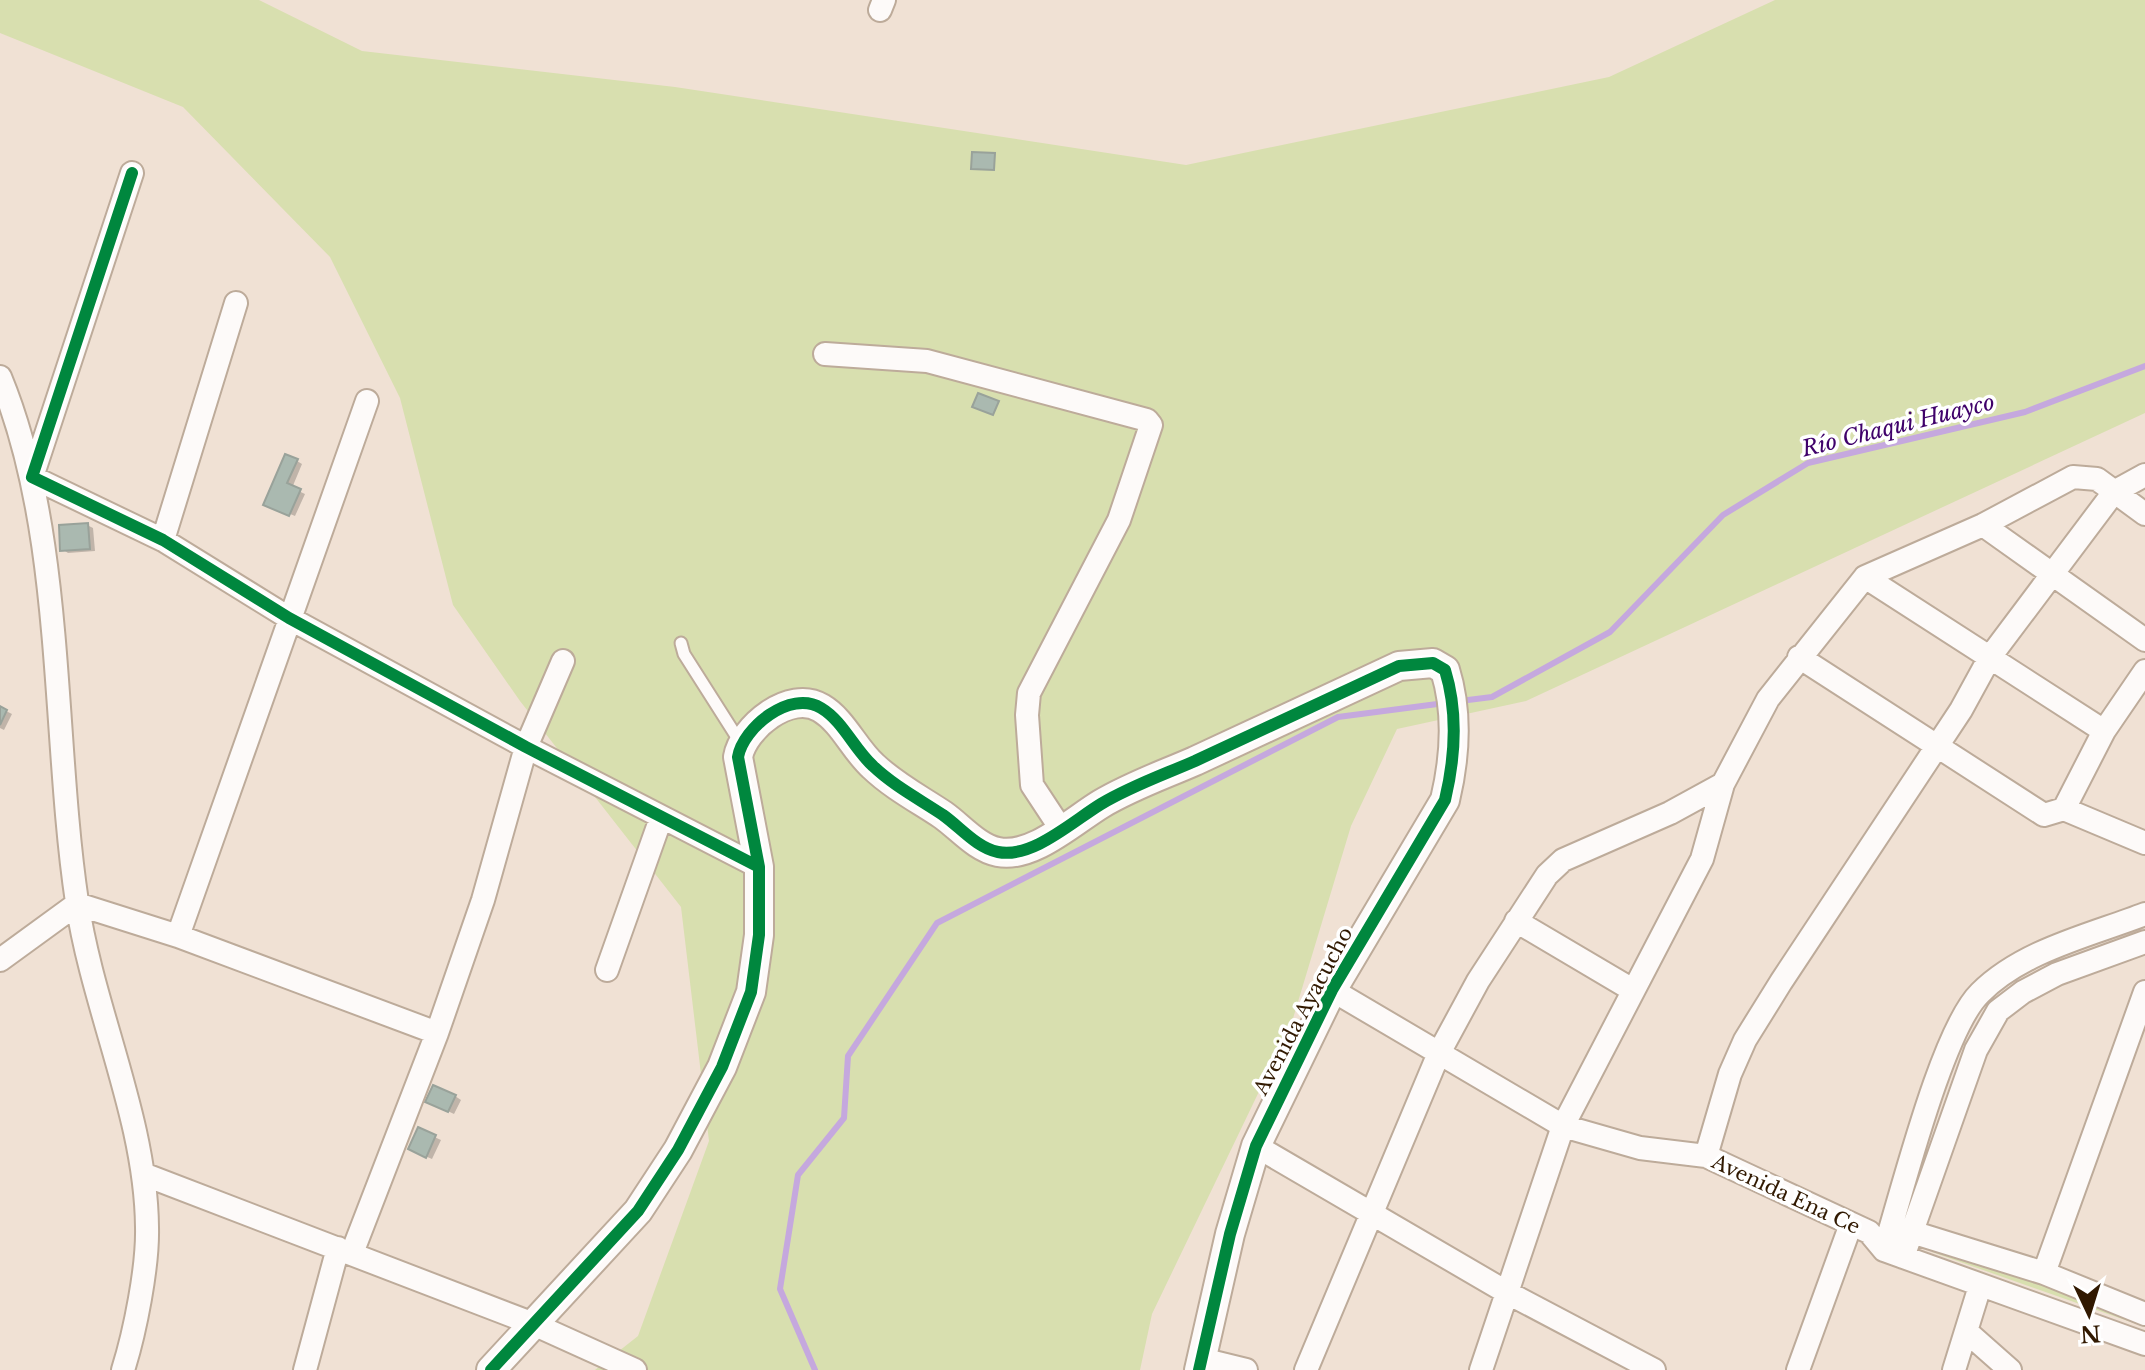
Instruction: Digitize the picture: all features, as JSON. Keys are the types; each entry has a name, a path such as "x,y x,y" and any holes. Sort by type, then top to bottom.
{"street":[{"path":"32,477 132,173"},
{"path":"163,540 236,303"},
{"path":"491,1370 531,1323 638,1211 678,1150 722,1067 751,992 759,935 759,867 740,779 740,743 747,734 790,705 818,706 831,715 871,765 985,848 1001,853 1017,851 1061,829 1032,785 1027,729 1029,693 1119,520 1151,425 1147,420 927,361 825,354"},
{"path":"0,377 32,477 42,546 77,904 143,1174 148,1229 131,1344 123,1370"},
{"path":"178,936 367,401"},
{"path":"1706,1156 1730,1074 1745,1040 1936,747 1990,657 2114,492 2145,475"},
{"path":"32,477 163,540 289,618 526,747 759,867"},
{"path":"1481,1370 1563,1126 1631,989 1702,859 1723,784 1768,699 1799,657 1865,577 1983,525 2073,477 2097,479 2145,514"},
{"path":"1983,525 2145,640"},
{"path":"1865,577 2104,731"},
{"path":"1799,657 2044,815 2064,809 2145,843"},
{"path":"305,1370 345,1250 437,1033 483,900 526,747 563,661"},
{"name":"Avenida Ayacucho","path":"1061,829 1119,793 1399,666 1433,663 1445,670 1453,728 1453,765 1445,800 1332,990 1256,1146 1230,1234 1200,1364"},
{"path":"2064,809 2104,731 2145,671"},
{"path":"1306,1370 1439,1053 1516,921 1547,875 1563,860 1670,813 1723,784"},
{"path":"607,970 661,818"},
{"path":"77,904 178,936 437,1033"},
{"path":"0,960 77,904"},
{"path":"1894,1254 1881,1229 1953,1039 1978,994 2009,970 2145,914"},
{"path":"1516,921 1631,989"},
{"path":"1798,1370 1881,1229 1998,1011 2023,992 2057,974 2145,942"},
{"name":"Avenida Ena Ce","path":"1332,990 1563,1126 1640,1148 1706,1156 1881,1229 2044,1273 2145,1314"},
{"path":"2044,1273 2145,992"},
{"path":"1256,1146 1508,1293 1654,1370"},
{"path":"143,1174 531,1323 635,1370"},
{"name":"Avenida Ena Ce","path":"1881,1229 1894,1254 2145,1344"},
{"path":"1954,1370 1980,1286"},
{"path":"1967,1332 2010,1370"},
{"path":"1200,1364 1246,1370"}],"lane":[{"path":"681,643 684,654 740,743"}],"green space":[{"path":"0,0 259,0 362,51 675,87 1186,165 1609,77 1775,0 2145,0 2145,413 1526,701 1397,729 1351,826 1291,1025 1152,1314 1140,1370 595,1370 638,1336 709,1141 681,907 520,701 453,605 400,398 330,257 183,107 0,33"},
{"path":"1934,1246 2145,1321 2145,1327 1932,1252"}],"building":[{"path":"972,152 995,153 994,170 971,169"},
{"path":"978,393 999,401 993,415 972,407"},
{"path":"285,454 298,459 287,483 301,489 289,516 263,505"},
{"path":"88,523 90,549 60,551 59,525"},
{"path":"0,706 7,710 0,725"},
{"path":"433,1085 456,1095 448,1112 425,1102"},
{"path":"418,1127 436,1135 426,1158 408,1149"}],"waterway":[{"name":"Río Chaqui Huayco","path":"1460,701 1492,697 1610,632 1723,515 1808,463 2025,412 2145,366"},
{"name":"Río Chaqui Huayco","path":"815,1370 780,1289 798,1175 844,1118 848,1056 937,923 1338,717 1445,703"}],"cycle path":[{"path":"132,173 32,477 163,540 289,618 526,747 759,867"},
{"path":"491,1370 638,1211 678,1150 722,1067 751,992 759,935 759,867 738,757 749,734 770,714 796,704 809,703 821,708 836,720 866,759 889,780 983,846 1011,853 1038,844 1124,792 1399,666 1433,663 1445,670 1452,702 1453,751 1445,800 1332,990 1256,1146 1230,1234 1199,1370"}]}
